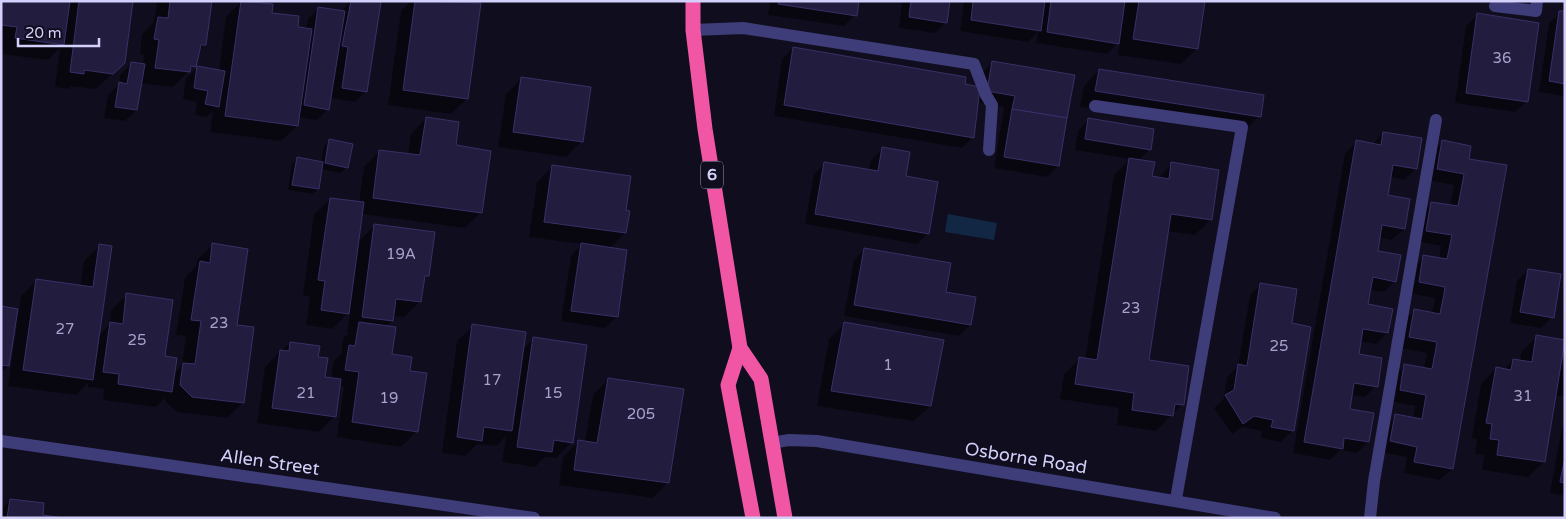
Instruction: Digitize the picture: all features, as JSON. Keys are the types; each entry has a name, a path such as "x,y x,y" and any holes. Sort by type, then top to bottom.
{"highway":[{"name":"6","path":"693,1 693,30 705,129 740,348 761,379 785,518"},
{"name":"6","path":"740,348 728,385 753,518"}],"street":[{"path":"1495,6 1536,11 1537,1"},
{"path":"693,30 743,28 974,64 992,105 989,150"},
{"path":"1095,106 1242,127 1176,499"},
{"path":"1370,518 1374,481 1436,120"},
{"name":"Osborne Road","path":"771,443 789,440 816,441 1176,499 1275,518"},
{"name":"Allen Street","path":"1,441 534,518"}],"water":[{"path":"948,214 997,223 994,240 945,232"}],"building":[{"path":"1,1 70,1 64,45 15,38 17,27 1,25"},
{"path":"79,1 133,1 125,63 113,74 84,70 84,74 70,72"},
{"path":"170,1 212,1 206,45 201,45 196,67 191,66 190,72 155,68 159,40 154,39 158,17 168,18"},
{"path":"241,1 273,4 272,13 299,16 298,27 312,29 298,126 225,116"},
{"path":"351,1 381,2 367,92 342,88 348,47 342,46"},
{"path":"415,1 481,3 468,99 403,90"},
{"path":"779,1 859,1 857,16 778,4"},
{"path":"911,1 950,1 947,23 909,17"},
{"path":"973,1 1045,1 1041,31 971,20"},
{"path":"1051,1 1125,1 1119,44 1047,32"},
{"path":"1139,1 1205,1 1198,49 1133,39"},
{"path":"318,7 345,11 329,110 304,105"},
{"path":"1559,11 1565,11 1565,84 1549,81"},
{"path":"1477,13 1539,23 1528,102 1466,93"},
{"path":"793,47 966,77 965,84 980,87 974,138 784,105"},
{"path":"992,61 1075,75 1067,118 1012,109 1015,96 987,91"},
{"path":"131,62 145,64 137,110 115,107 119,82 127,84"},
{"path":"197,66 225,71 219,107 205,104 208,91 194,88"},
{"path":"1099,69 1264,95 1261,117 1095,91"},
{"path":"521,77 591,87 583,142 513,132"},
{"path":"1012,109 1067,118 1059,166 1004,157"},
{"path":"426,117 459,122 456,145 491,151 482,213 373,198 379,150 420,155"},
{"path":"1088,118 1154,129 1151,150 1085,139"},
{"path":"1383,132 1422,138 1417,169 1393,165 1388,195 1410,199 1405,229 1382,225 1378,251 1401,255 1396,282 1373,277 1368,304 1393,309 1388,333 1363,329 1359,354 1382,358 1378,387 1354,383 1350,409 1374,413 1369,442 1344,438 1343,449 1304,442 1356,140 1381,145"},
{"path":"329,139 353,144 348,168 325,163"},
{"path":"1442,140 1471,146 1469,159 1507,165 1453,469 1414,462 1417,447 1390,441 1395,414 1422,419 1426,395 1400,390 1404,364 1432,369 1436,348 1437,342 1409,337 1414,309 1440,314 1444,294 1445,287 1419,282 1423,255 1447,259 1452,235 1426,231 1431,202 1458,206 1464,174 1437,169"},
{"path":"882,147 910,152 906,176 938,182 929,234 815,214 824,162 878,171"},
{"path":"297,157 323,162 319,189 292,185"},
{"path":"1129,158 1155,162 1152,176 1169,179 1171,162 1219,170 1212,220 1171,214 1149,360 1189,366 1184,405 1175,404 1173,416 1132,410 1134,393 1075,384 1079,357 1097,360"},
{"path":"552,165 631,176 626,210 630,211 626,233 544,222"},
{"path":"330,198 364,202 349,314 321,310 325,281 318,280"},
{"path":"374,224 435,232 429,276 425,276 421,302 396,299 393,321 362,317"},
{"path":"212,243 248,249 237,325 254,327 244,403 192,397 180,385 183,363 195,364 201,321 191,320 200,261 210,263"},
{"path":"581,243 627,250 618,317 571,311"},
{"path":"99,244 112,246 93,380 23,370 36,279 93,287"},
{"path":"864,248 951,263 946,292 976,297 971,325 854,305"},
{"path":"1528,269 1561,274 1554,318 1520,312"},
{"path":"1260,283 1297,289 1292,323 1311,327 1294,431 1271,427 1273,420 1254,416 1243,424 1225,395 1234,390 1238,364 1247,366"},
{"path":"126,293 173,300 165,356 177,358 172,392 118,384 119,374 103,372 110,322 123,324"},
{"path":"1,306 18,309 9,366 1,365"},
{"path":"359,322 396,327 392,354 412,357 410,371 427,373 418,432 352,422 359,372 345,370 349,345 355,346"},
{"path":"844,322 944,340 931,406 831,391"},
{"path":"472,324 526,332 512,431 484,427 482,441 457,437"},
{"path":"1536,335 1565,340 1545,462 1497,455 1499,440 1490,439 1492,424 1486,423 1496,367 1511,370 1513,359 1532,362"},
{"path":"533,337 587,345 573,443 554,440 552,452 517,447"},
{"path":"290,342 320,346 318,357 328,358 325,377 341,379 336,417 272,408 280,350 289,351"},
{"path":"608,378 684,389 669,483 574,470 578,440 597,443"},
{"path":"1565,457 1565,483 1560,482"},
{"path":"10,499 44,503 43,515 63,518 7,518"}]}
